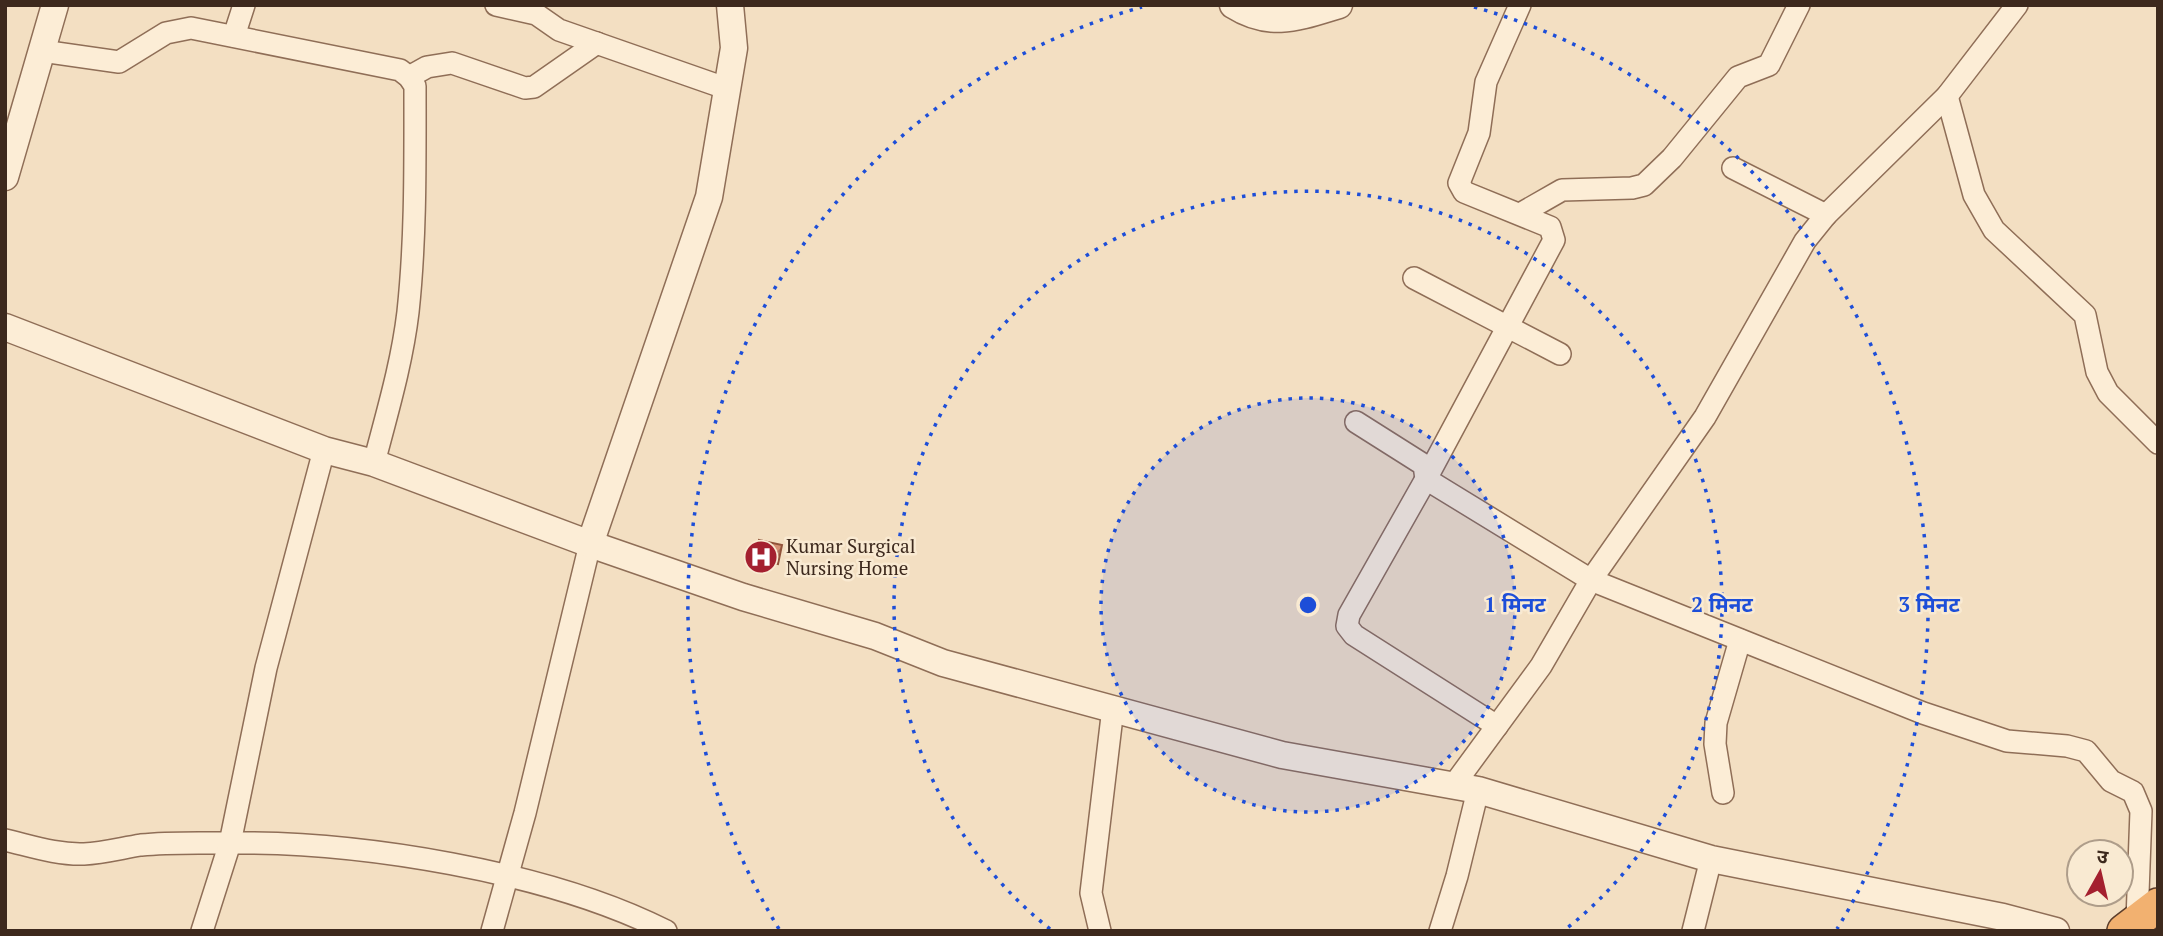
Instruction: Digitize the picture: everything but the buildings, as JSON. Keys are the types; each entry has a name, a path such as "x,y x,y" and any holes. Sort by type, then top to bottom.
{"street":[{"path":"5,177 55,5"},
{"path":"234,36 244,5"},
{"path":"496,5 536,14 559,30 728,89"},
{"path":"492,931 590,544 709,197 734,48 730,5"},
{"path":"1233,5 1266,21 1300,16 1339,5"},
{"path":"1497,726 1354,635 1347,626 1349,615 1426,479 1554,240 1550,227 1464,192 1459,183 1479,133 1486,82 1520,5"},
{"path":"1520,214 1562,190 1643,185 1672,158 1738,77 1769,65 1799,5"},
{"path":"1440,931 1466,788 1497,726 1541,666 1591,580 1705,417 1805,241 1826,215 1947,96 2017,5"},
{"path":"42,51 108,62 129,58 178,28 191,28 400,70 409,77 415,86 415,166 408,311 399,365 374,463"},
{"path":"409,77 428,67 452,62 525,88 534,87 597,43"},
{"path":"1947,96 1974,195 1994,230 2085,315 2097,372 2108,393 2158,443"},
{"path":"1734,168 1826,215"},
{"path":"1414,278 1560,354"},
{"path":"5,327 324,450 374,463 590,544 743,597 875,636 943,663 1282,755 1466,788 1711,859 2002,924 2056,931"},
{"path":"1356,422 1424,466 1426,479 1591,580 1923,713 1995,737 2086,751 2111,781 2133,792 2141,811 2142,922"},
{"path":"202,931 230,843 243,791 266,668 324,450"},
{"path":"1723,793 1715,744 1716,723 1740,640"},
{"path":"1100,931 1091,893 1114,708"},
{"path":"5,841 57,853 84,854 144,845 230,843 363,849 507,877 624,910 666,931"},
{"path":"1693,931 1711,859"}],"place":[{"name":"Kumar Surgical Nursing Home","path":"761,557"}]}
